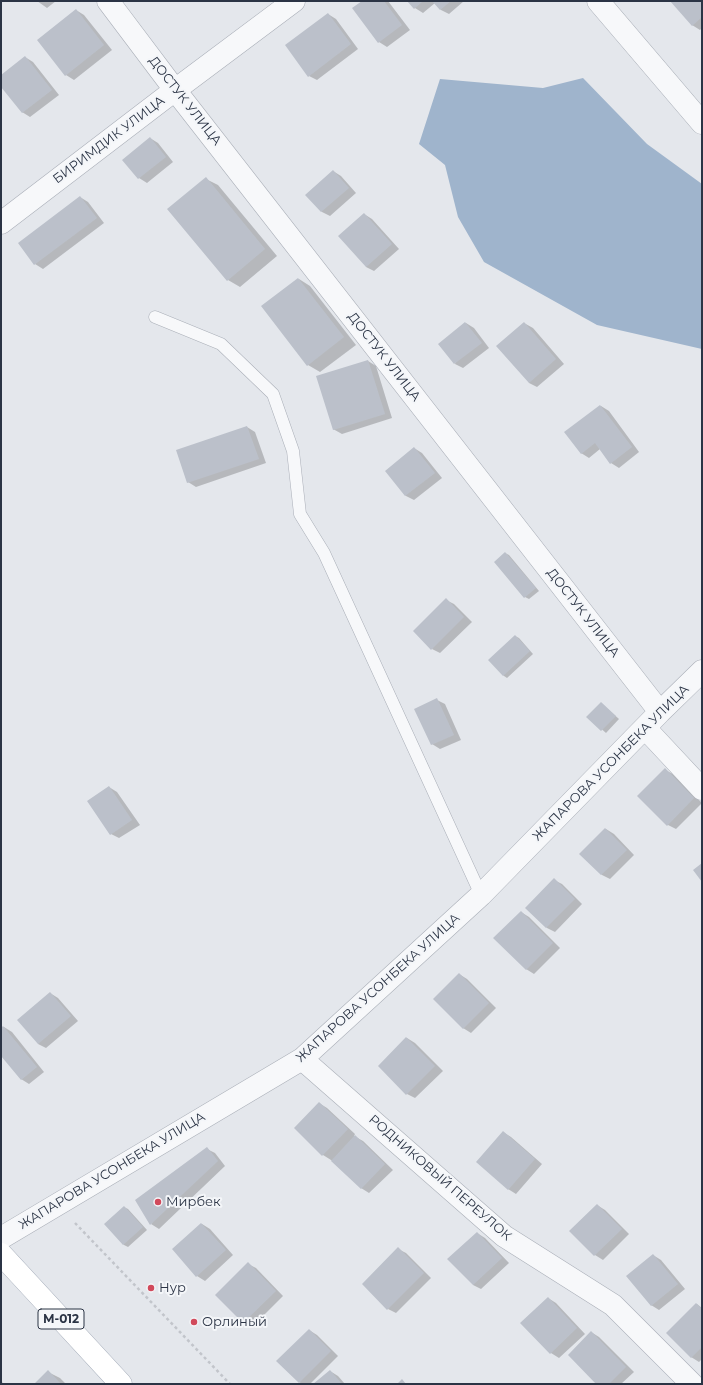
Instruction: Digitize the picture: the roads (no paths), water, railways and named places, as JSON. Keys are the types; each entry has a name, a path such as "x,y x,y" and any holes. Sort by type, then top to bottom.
{"main road":[{"name":"М-012","path":"4,1264 121,1384"}],"street":[{"name":"ДОСТУК УЛИЦА","path":"108,1 175,90 660,712"},
{"name":"БИРИМДИК УЛИЦА","path":"1,222 294,1"},
{"path":"598,1 702,123"},
{"name":"ЖАПАРОВА УСОНБЕКА УЛИЦА","path":"1,1238 302,1059 481,895 702,671"},
{"path":"645,728 702,789"},
{"name":"РОДНИКОВЫЙ ПЕРЕУЛОК","path":"302,1059 504,1236 613,1305 692,1384"}],"lane":[{"path":"155,317 221,344 273,394 293,450 300,514 324,553 481,895"}],"water":[{"path":"583,78 647,144 702,184 702,349 597,325 484,262 458,217 445,165 419,144 440,79 543,88"}],"place":[{"name":"Мирбек","path":"158,1202"},
{"name":"Нур","path":"151,1288"},
{"name":"Орлиный","path":"194,1322"}]}
